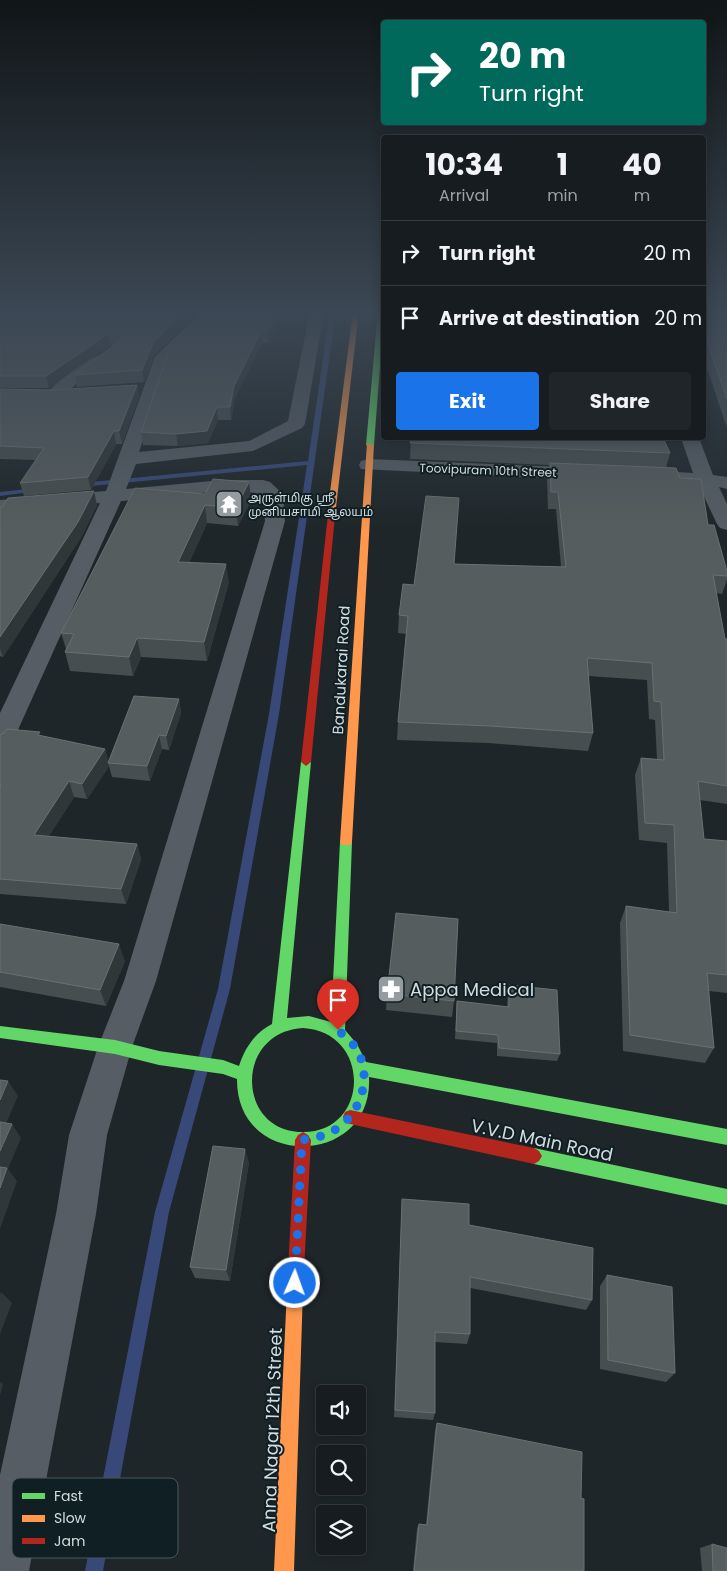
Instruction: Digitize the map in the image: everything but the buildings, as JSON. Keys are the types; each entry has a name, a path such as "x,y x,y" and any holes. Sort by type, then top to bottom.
{"main road":[{"name":"Bandukarai Road","path":"279,1028 335,474 347,384"},
{"name":"Bandukarai Road","path":"338,1030 341,935 368,465 375,384"},
{"path":"309,1022 338,1030 355,1047 364,1069 363,1094 350,1118 329,1133 302,1140 276,1135 255,1121 243,1098 242,1074 255,1046 279,1028 309,1022"},
{"path":"0,1032 115,1047 159,1058 223,1067 242,1074"},
{"path":"364,1069 727,1137"},
{"name":"V.V.D Main Road","path":"350,1118 727,1197"},
{"name":"Anna Nagar 12th Street","path":"284,1571 302,1140"}],"street":[{"path":"54,395 66,384"},
{"path":"0,741 117,487 154,384"},
{"path":"128,459 253,446 296,424 303,384"},
{"path":"134,390 152,389"},
{"path":"36,395 79,394"},
{"path":"691,440 705,479 727,524"},
{"name":"Toovipuram 10th Street","path":"368,465 606,475"},
{"path":"626,476 705,479 727,483"},
{"path":"0,506 117,487 263,486 273,494 275,521 140,981 115,1047 88,1135 76,1214 23,1478"},
{"path":"4,1571 12,1531"}],"waterway":[{"path":"311,463 322,384"},
{"path":"81,485 311,463"},
{"path":"112,1478 162,1212 224,989 274,714 311,463"},
{"path":"0,494 36,490"},
{"path":"94,1571 96,1558"}],"traffic: fast":[{"path":"370,445 375,384"},
{"path":"279,1027 306,762"},
{"path":"338,1030 346,842"},
{"path":"303,1022 326,1027 345,1039 357,1058 362,1081 357,1104 345,1123 326,1135 303,1140 280,1135 261,1123 249,1104 244,1081 249,1058 261,1039 280,1027 303,1022"},
{"path":"0,1032 115,1047 159,1058 223,1067 242,1074"},
{"path":"365,1069 727,1137"},
{"path":"534,1156 727,1197"}],"traffic: slow":[{"path":"331,516 347,384"},
{"path":"346,842 370,445"},
{"path":"284,1571 295,1289"}],"traffic: jam":[{"path":"306,762 331,516"},
{"path":"350,1117 534,1156"},
{"path":"295,1289 303,1140"}],"place":[{"name":"அருள்மிகு ஶ்ரீ முனியசாமி ஆலயம்","path":"229,504"},
{"name":"Appa Medical","path":"391,989"}],"route":[{"path":"295,1283 302,1140 329,1133 350,1118 363,1094 364,1069 355,1047 338,1030"}]}
